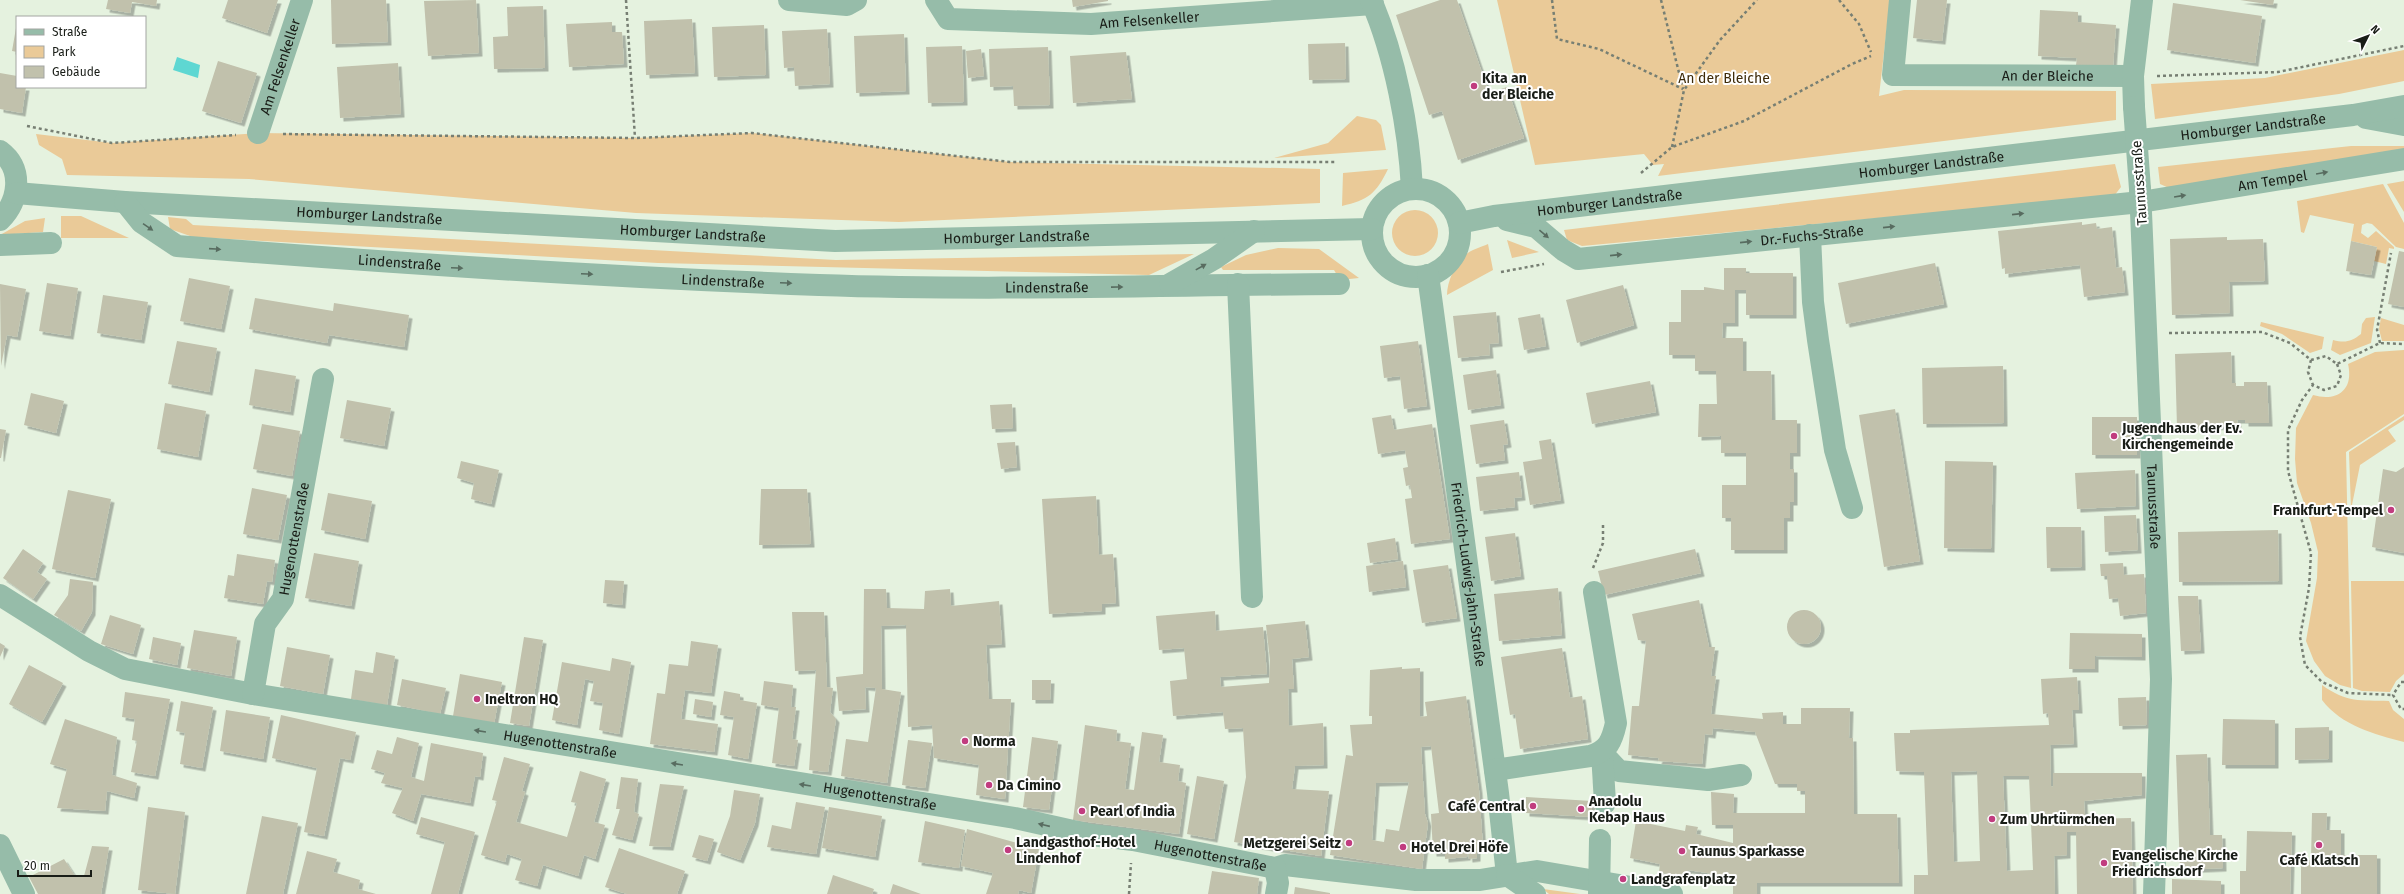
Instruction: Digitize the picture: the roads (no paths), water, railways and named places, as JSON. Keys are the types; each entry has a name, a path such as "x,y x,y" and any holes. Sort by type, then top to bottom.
{"street":[{"name":"Am Felsenkeller","path":"258,134 302,0"},
{"path":"789,0 847,5 856,0"},
{"name":"Am Felsenkeller","path":"936,0 948,19 1091,24 1372,2"},
{"name":"An der Bleiche","path":"1900,0 1893,75 2133,76"},
{"name":"Taunusstraße","path":"2142,0 2133,76 2141,195 2161,679 2154,894"},
{"path":"1372,2 1394,72 1410,156 1412,189"},
{"name":"Homburger Landstraße","path":"1459,223 1494,216 2353,115 2404,106"},
{"path":"2353,115 2404,126"},
{"path":"0,151 11,163 16,175 16,194 9,211 0,220"},
{"name":"Am Tempel","path":"2141,195 2404,159"},
{"path":"1425,189 1437,194 1454,211 1459,223 1460,236 1457,248 1451,259 1442,268 1428,275 1406,276 1385,264 1377,254 1372,242 1372,230 1377,212 1389,197 1400,191 1425,189"},
{"name":"Homburger Landstraße","path":"16,194 125,202 835,241 1048,238 1254,231 1372,230"},
{"name":"Dr.-Fuchs-Straße","path":"1494,216 1536,227 1563,250 1578,259 1810,235 2141,195"},
{"name":"Lindenstraße","path":"125,202 141,222 176,246 449,267 820,285 1022,288 1238,284 1339,284"},
{"path":"1167,286 1214,259 1254,231"},
{"path":"1810,235 1813,302 1818,340 1836,450 1852,508"},
{"path":"0,245 51,243"},
{"name":"Friedrich-Ludwig-Jahn-Straße","path":"1428,275 1495,770 1507,875"},
{"path":"1238,284 1252,597"},
{"name":"Hugenottenstraße","path":"253,694 266,624 283,599 323,379"},
{"path":"1495,770 1602,753 1612,741 1616,723 1594,592"},
{"name":"Hugenottenstraße","path":"0,595 89,651 125,669 253,694 1015,818 1091,834 1133,840 1275,868 1285,865 1416,880 1480,880 1507,875"},
{"path":"1602,753 1620,771 1708,780 1741,775"},
{"path":"1602,753 1605,804"},
{"path":"1599,888 1600,840"},
{"path":"0,845 24,894"},
{"path":"1275,868 1278,883 1276,894"},
{"path":"1507,875 1537,871 1599,888 1672,894"},
{"path":"1507,875 1535,894"}],"water":[{"path":"177,57 200,65 198,78 173,70"}],"place":[{"name":"Kita an der Bleiche","path":"1474,86"},
{"name":"Jugendhaus der Ev. Kirchengemeinde","path":"2114,436"},
{"name":"Frankfurt-Tempel","path":"2391,510"},
{"name":"Ineltron HQ","path":"477,699"},
{"name":"Norma","path":"965,741"},
{"name":"Da Cimino","path":"989,785"},
{"name":"Café Central","path":"1533,806"},
{"name":"Anadolu Kebap Haus","path":"1581,809"},
{"name":"Pearl of India","path":"1082,811"},
{"name":"Zum Uhrtürmchen","path":"1992,819"},
{"name":"Metzgerei Seitz","path":"1349,843"},
{"name":"Café Klatsch","path":"2319,845"},
{"name":"Hotel Drei Höfe","path":"1403,847"},
{"name":"Landgasthof-Hotel Lindenhof","path":"1008,850"},
{"name":"Taunus Sparkasse","path":"1682,851"},
{"name":"Evangelische Kirche Friedrichsdorf","path":"2104,863"},
{"name":"Landgrafenplatz","path":"1623,879"}]}
